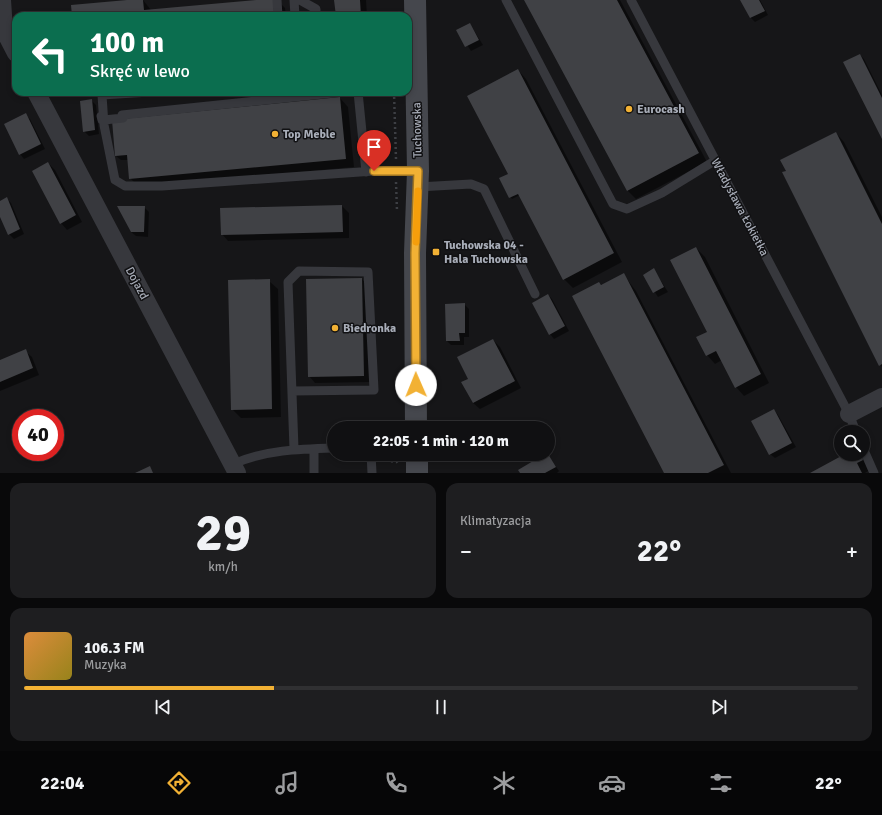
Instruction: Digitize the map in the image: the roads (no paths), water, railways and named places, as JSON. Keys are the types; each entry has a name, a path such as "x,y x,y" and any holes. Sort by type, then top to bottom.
{"street":[{"path":"2,0 4,30 12,45"},
{"name":"Tuchowska","path":"416,0 418,179 415,253 416,421"},
{"name":"Dojazd","path":"38,96 235,469"},
{"path":"849,414 882,397"}],"lane":[{"path":"277,0 278,12"},
{"path":"294,0 295,12"},
{"path":"300,0 316,9 316,12"},
{"path":"506,0 613,204 627,209 662,193 716,160"},
{"name":"Władysława Łokietka","path":"631,0 849,414 853,425"},
{"path":"99,96 102,120 104,120"},
{"path":"102,96 104,120 115,180 125,186 162,186 366,172 471,184 484,189 535,294"},
{"path":"104,120 123,118 122,115 304,96"},
{"path":"358,96 366,172"},
{"path":"292,391 374,390 368,272 299,271 288,282 294,449"},
{"path":"235,469 249,457 294,449 327,448"},
{"path":"314,449 314,473"},
{"path":"371,461 372,473"},
{"path":"869,461 874,473"}],"place":[{"name":"Eurocash","path":"629,109"},
{"name":"Top Meble","path":"275,134"},
{"name":"Tuchowska 04 - Hala Tuchowska","path":"436,252"},
{"name":"Biedronka","path":"335,328"}]}
